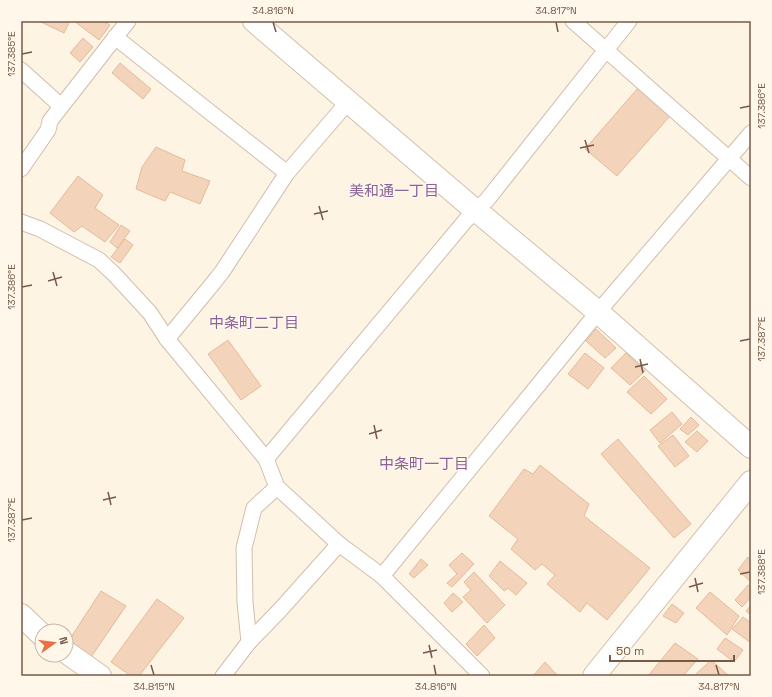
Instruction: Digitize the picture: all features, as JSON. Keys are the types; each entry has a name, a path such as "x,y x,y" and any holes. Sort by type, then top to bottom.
{"street":[{"path":"21,169 48,130 50,121 128,21"},
{"path":"254,21 476,211 598,312 751,447"},
{"path":"573,21 751,178"},
{"path":"266,459 461,226 487,200 629,21"},
{"path":"115,37 286,173"},
{"path":"21,70 61,106"},
{"path":"167,339 222,272 286,173 348,102"},
{"path":"382,576 598,312 751,133"},
{"path":"21,222 40,229 99,260 114,274 150,313 167,339 266,459 277,487 339,544 382,576 482,676"},
{"path":"594,676 751,482"},
{"path":"249,642 245,602 244,548 254,508 277,487"},
{"path":"223,676 249,642 339,544"},
{"path":"21,615 34,627"},
{"path":"74,658 100,676"}],"building":[{"path":"39,21 70,21 64,33"},
{"path":"74,21 104,21 110,25 99,40"},
{"path":"83,38 93,47 80,62 70,53"},
{"path":"120,63 151,89 143,99 112,73"},
{"path":"638,88 670,116 617,176 585,149"},
{"path":"156,147 185,160 182,171 210,181 200,204 170,192 165,201 136,189 142,167"},
{"path":"78,176 103,195 95,208 119,225 105,242 82,226 74,232 50,213"},
{"path":"121,225 130,231 117,248 110,242"},
{"path":"125,239 133,245 120,263 111,257"},
{"path":"596,329 616,348 605,358 586,341"},
{"path":"228,340 261,386 241,400 208,354"},
{"path":"585,353 604,368 588,389 568,374"},
{"path":"626,353 645,371 630,385 611,368"},
{"path":"644,376 667,399 651,414 627,392"},
{"path":"672,412 682,424 660,443 650,430"},
{"path":"691,417 699,425 688,435 680,429"},
{"path":"697,431 708,441 697,452 685,442"},
{"path":"673,435 689,456 675,467 658,446"},
{"path":"618,439 691,524 674,538 601,454"},
{"path":"540,465 589,504 584,516 650,568 607,620 587,603 580,612 547,584 555,575 542,564 535,570 511,549 518,539 489,516 524,469 533,474"},
{"path":"462,553 474,564 452,587 447,583 457,574 449,565"},
{"path":"748,557 751,560 751,582 738,570"},
{"path":"421,559 428,565 414,578 409,574"},
{"path":"500,561 527,583 516,595 508,588 504,591 489,576"},
{"path":"474,572 505,605 487,623 463,597 471,590 464,582"},
{"path":"748,585 751,587 751,597 742,607 735,600"},
{"path":"101,591 126,606 89,660 74,650 74,633"},
{"path":"710,592 739,616 727,635 696,608"},
{"path":"453,593 463,602 452,612 444,603"},
{"path":"157,599 184,618 139,676 131,676 111,662"},
{"path":"672,604 684,613 676,623 663,616"},
{"path":"751,605 751,615 746,611"},
{"path":"743,617 751,623 751,643 732,629"},
{"path":"484,625 495,638 477,656 466,644"},
{"path":"725,638 743,650 734,662 717,649"},
{"path":"675,643 698,659 683,676 648,676"},
{"path":"711,660 729,676 694,676"},
{"path":"545,662 558,676 534,675"}],"district":[{"name":"美和通一丁目","path":"394,190"},
{"name":"中条町二丁目","path":"254,322"},
{"name":"中条町一丁目","path":"424,463"}]}
